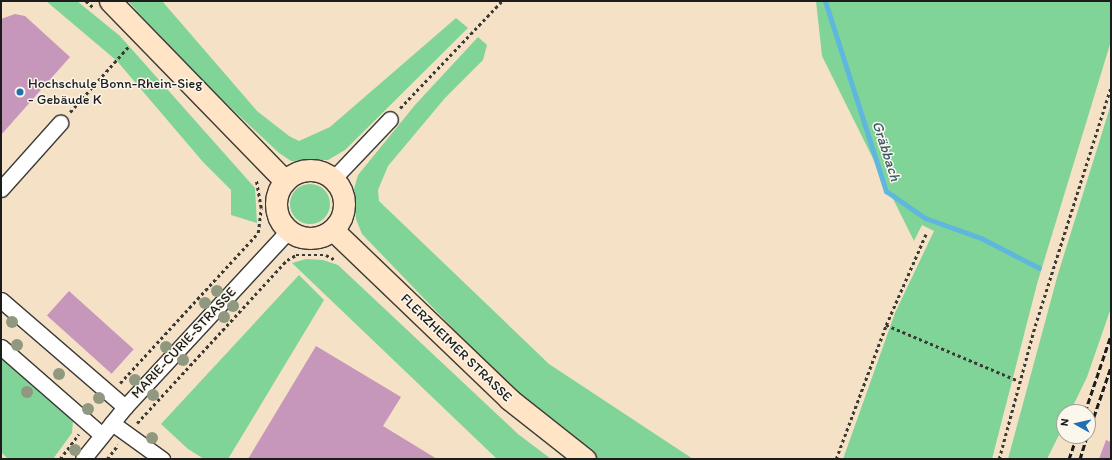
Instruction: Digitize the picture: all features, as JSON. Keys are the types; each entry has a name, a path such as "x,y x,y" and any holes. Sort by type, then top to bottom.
{"main road":[{"path":"111,3 285,181"},
{"path":"303,170 319,171 334,178 344,199 344,210 333,230 323,236 311,238 299,237 288,231 281,222 276,206 279,190 285,181 303,170"},
{"name":"FLERZHEIMER STRASSE","path":"333,230 509,400 585,459"}],"street":[{"path":"334,178 390,119"},
{"path":"1,189 60,123"},
{"name":"MARIE-CURIE-STRASSE","path":"83,459 125,407 288,231"},
{"path":"1,300 125,407"},
{"path":"1,346 102,435"},
{"path":"112,423 162,459"}],"path":[{"path":"390,119 502,1"},
{"path":"60,123 132,43"},
{"path":"999,459 1019,381 1111,86"},
{"path":"110,395 258,234 261,208 256,178"},
{"path":"836,459 886,325 926,234"},
{"path":"107,459 127,433 287,260"},
{"path":"886,325 1019,381"},
{"path":"60,459 88,423"}],"green space":[{"path":"46,1 77,1 120,36 255,188 257,223 231,215 231,190 203,162 117,61"},
{"path":"128,1 162,1 257,111 289,136 299,141 330,127 456,18 468,28 345,150 328,160 291,161 279,153 180,60"},
{"path":"816,1 1111,1 1111,41 1037,284 992,459 843,459 895,313 934,231 922,225 914,241 822,56"},
{"path":"478,37 487,45 483,60 445,98 388,166 378,190 379,201 549,364 693,459 598,459 515,393 362,234 356,219 354,189 358,175 415,105"},
{"path":"1111,104 1111,308 1087,377 1074,404 1056,404 1056,441 1047,459 1008,459 1058,274"},
{"path":"310,184 318,186 324,190 328,196 330,204 328,212 324,218 318,222 310,224 302,222 296,218 292,212 290,204 292,196 296,190 302,186"},
{"path":"306,259 323,260 338,265 518,434 551,459 497,459 292,263"},
{"path":"299,275 324,300 228,459 204,459 188,449 161,424"},
{"path":"1,358 73,421 72,433 53,459 8,459 1,452"}],"building":[{"name":"Hochschule Bonn-Rhein-Sieg - Gebäude K","path":"15,14 25,16 70,57 1,135 1,19"},
{"path":"69,291 134,349 112,374 47,316"},
{"path":"316,346 401,397 383,426 437,459 248,459"},
{"path":"1106,440 1111,442 1111,459 1099,459"}],"waterway":[{"name":"Gräbbach","path":"825,1 886,191 925,218 981,238 1039,268"}],"railway":[{"path":"1088,404 1111,335"},
{"path":"1096,411 1111,367"},
{"path":"1069,459 1074,444"},
{"path":"1080,459 1085,444"}],"place":[{"name":"Hochschule Bonn-Rhein-Sieg - Gebäude K","path":"20,92"}]}
